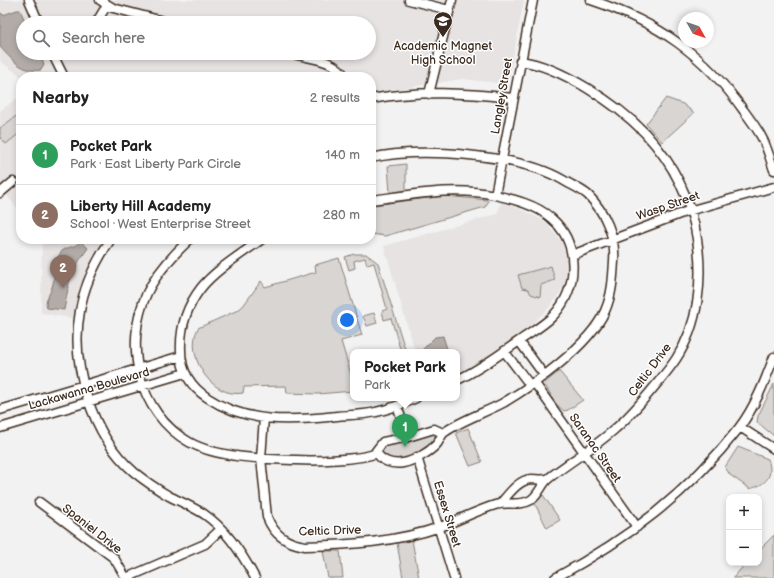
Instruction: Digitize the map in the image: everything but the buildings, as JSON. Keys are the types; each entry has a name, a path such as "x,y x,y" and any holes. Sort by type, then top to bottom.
{"street":[{"path":"29,0 36,16"},
{"path":"100,0 107,5 146,16"},
{"path":"409,0 449,10"},
{"path":"429,94 452,0"},
{"name":"Langley Street","path":"495,195 501,160 505,153 513,98 533,0"},
{"path":"591,0 617,9 644,21 670,36 704,62 724,83 762,136 774,170"},
{"path":"100,16 107,5"},
{"path":"57,60 62,72"},
{"path":"315,60 330,64 340,69 342,72"},
{"name":"Celtic Drive","path":"264,418 261,458 267,517 270,524 280,537 294,545 305,546 377,541 439,527 500,504 514,504 530,500 537,495 547,479 585,454 635,410 677,358 690,330 698,300 701,274 699,249 692,210 684,188 660,149 625,115 602,97 565,76 530,62 520,61"},
{"path":"376,98 393,95 463,93 513,98"},
{"path":"376,158 431,153 468,155 522,164 553,174 587,194 604,214 613,239 615,258 612,290 604,312 574,350 532,384 502,403 444,432 436,445 417,458 404,463 394,464 381,458 376,451 379,445 383,442 408,437 434,429 444,432"},
{"path":"0,193 13,182"},
{"name":"Wasp Street","path":"572,255 692,210 774,187"},
{"path":"376,199 457,190 495,195 535,208 550,217 561,228 572,255 571,280 566,298 553,316 483,366 460,378"},
{"path":"108,244 97,260 88,279 80,310 78,327 83,385 88,402 104,436 117,454 134,471 169,496 205,515 221,529 247,562 255,578"},
{"path":"185,244 165,266 147,294 141,308 137,334 136,351 142,386 155,412 166,424 189,442 218,452 261,458 304,460 377,453"},
{"path":"255,244 214,275 201,288 184,320 180,335 181,356 185,373 202,395 226,410 241,415 264,418 310,419 375,412 409,401"},
{"path":"519,341 544,375"},
{"name":"Saranac Street","path":"504,351 532,384 585,454 637,527"},
{"name":"Lackawanna Boulevard","path":"0,410 181,356"},
{"path":"555,578 590,559 637,527 665,506 691,482 740,427 761,390 774,357"},
{"name":"Lackawanna Boulevard","path":"0,428 185,373"},
{"path":"397,406 408,437"},
{"path":"740,427 774,449"},
{"name":"Essex Street","path":"417,458 454,578"},
{"name":"Celtic Drive","path":"500,504 515,487 523,482 530,479 547,479"},
{"name":"Spaniel Drive","path":"39,502 114,558 126,578"},
{"path":"126,578 205,544 221,529"}],"shaded area":[{"name":"Academic Magnet High School","path":"0,0 524,0 508,84 462,79 376,92 376,72 16,73 0,61"},
{"path":"20,10 23,16 16,16 16,60 42,60 44,65 41,70 29,70 23,67 14,61 0,47 0,12 3,15"},
{"path":"666,98 683,104 694,113 662,142 646,124"},
{"path":"16,99 16,207 0,187 0,111"},
{"path":"16,116 16,136 6,144 0,137 0,128"},
{"path":"406,164 406,191 390,193 388,166"},
{"path":"445,196 487,200 488,202 485,207 385,236 376,235 376,204"},
{"path":"501,202 518,208 544,221 562,242 568,262 564,287 549,308 520,335 460,378 460,349 414,349 384,246 497,214"},
{"path":"42,244 105,244 76,319 41,313"},
{"path":"84,244 88,248 79,261 69,283 64,310 47,308 47,300 53,283 57,259 64,249"},
{"path":"354,254 366,254 378,263 405,349 400,349 391,318 384,320 382,311 387,309 374,263 367,265 365,258 354,261 355,268 349,270 345,257"},
{"path":"339,258 362,335 341,341 350,371 350,391 318,394 287,393 286,386 244,387 243,393 231,393 220,389 211,382 203,373 195,350 195,339 198,328 238,310 243,306 261,281 265,287 316,272 315,265"},
{"path":"551,266 555,280 541,285 540,297 531,294 528,289 522,288 518,275"},
{"path":"374,313 377,323 367,326 363,316"},
{"path":"443,336 447,349 423,349 435,337"},
{"path":"559,371 583,400 564,411 556,404 545,385 545,383"},
{"path":"774,384 774,436 757,422 758,416"},
{"path":"468,428 482,462 470,466 456,433"},
{"path":"435,433 434,444 414,456 401,460 388,457 380,452 382,445"},
{"path":"738,447 768,459 770,465 769,475 760,485 750,489 730,475 725,467"},
{"path":"543,495 560,520 547,528 534,502"},
{"path":"774,535 774,578 733,578 743,566 762,566 762,547"},
{"path":"412,540 419,578 403,578 397,543"},
{"path":"323,551 340,551 343,578 328,578"}],"place":[{"name":"Academic Magnet High School","path":"443,38"},
{"name":"Liberty Hill Academy","path":"63,288"},
{"name":"Pocket Park","path":"405,447"}]}
